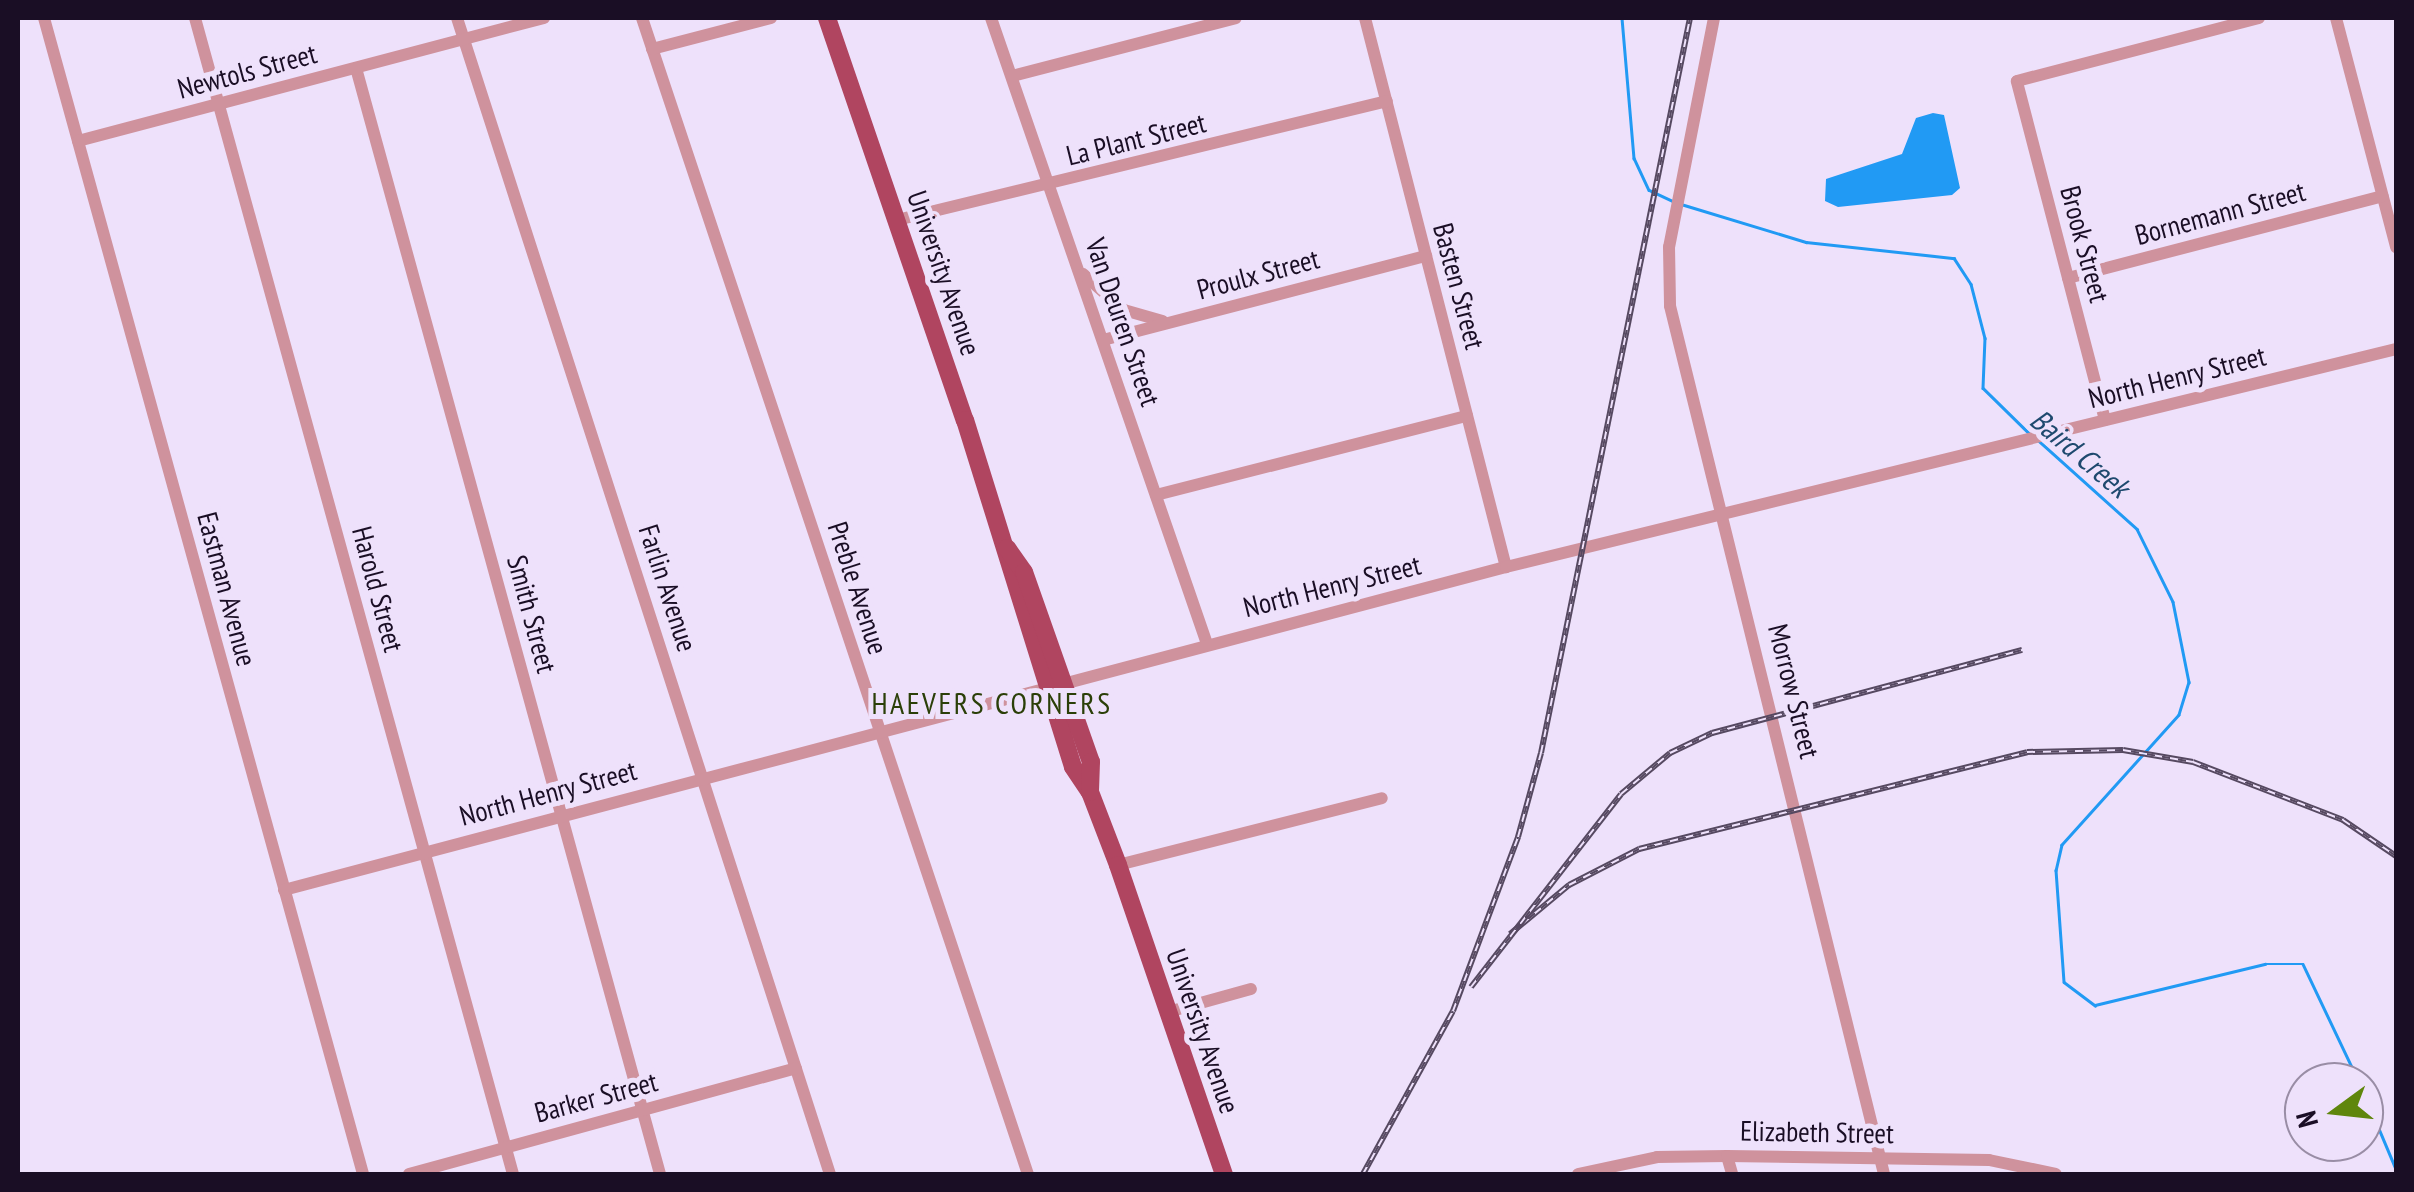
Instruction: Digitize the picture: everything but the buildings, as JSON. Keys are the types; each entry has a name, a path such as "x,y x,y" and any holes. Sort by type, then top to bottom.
{"main road":[{"name":"University Avenue","path":"827,18 1006,547 1024,572 1054,683 1091,762 1090,792 1224,1174"}],"street":[{"name":"Eastman Avenue","path":"44,18 363,1174"},
{"name":"Harold Street","path":"195,18 514,1174"},
{"name":"Farlin Avenue","path":"457,18 830,1174"},
{"name":"Newtols Street","path":"78,141 544,18"},
{"name":"Preble Avenue","path":"642,18 1028,1174"},
{"path":"652,50 771,18"},
{"name":"Van Deuren Street","path":"992,18 1207,644"},
{"path":"1012,76 1236,18"},
{"name":"Basten Street","path":"1365,18 1506,567"},
{"name":"Morrow Street","path":"1714,18 1666,268 1670,306 1884,1174"},
{"name":"Brook Street","path":"2105,420 2017,81 2260,18"},
{"path":"2336,18 2396,247"},
{"name":"Smith Street","path":"356,68 660,1174"},
{"name":"La Plant Street","path":"896,220 1387,102"},
{"name":"Bornemann Street","path":"2068,278 2383,196"},
{"name":"Proulx Street","path":"1103,340 1426,256"},
{"path":"1076,262 1124,310 1179,320"},
{"name":"North Henry Street","path":"284,890 1054,683 1506,567 2396,349"},
{"path":"1156,496 1467,416"},
{"path":"1118,865 1382,798"},
{"path":"1168,1012 1251,989"},
{"name":"Barker Street","path":"410,1174 796,1068"},
{"path":"1727,1156 1732,1174"},
{"name":"Elizabeth Street","path":"1578,1174 1658,1157 1727,1156 1989,1160 2028,1172 2056,1174"}],"water":[{"path":"1933,113 1944,115 1960,188 1952,195 1838,207 1825,201 1826,179 1902,154 1916,118"}],"waterway":[{"name":"Baird Creek","path":"1622,18 1634,158 1649,190 1673,201"},
{"name":"Baird Creek","path":"1681,204 1806,242 1954,258 1971,284 1985,338 1983,388 2029,433"},
{"name":"Baird Creek","path":"2039,441 2137,529 2173,602 2189,682 2179,715 2062,845 2056,870 2064,982 2095,1005 2265,964 2303,964 2350,1062"},
{"name":"Baird Creek","path":"2384,1140 2396,1169"}],"railway":[{"path":"1363,1174 1453,1011 1518,837 1541,753 1690,18"},
{"path":"1471,987 1621,794 1670,753 1712,733 2022,650"},
{"path":"1510,934 1569,885 1639,849 2027,752 2123,750 2193,762 2343,820 2396,856"}],"district":[{"name":"HAEVERS CORNERS","path":"992,703"}]}
